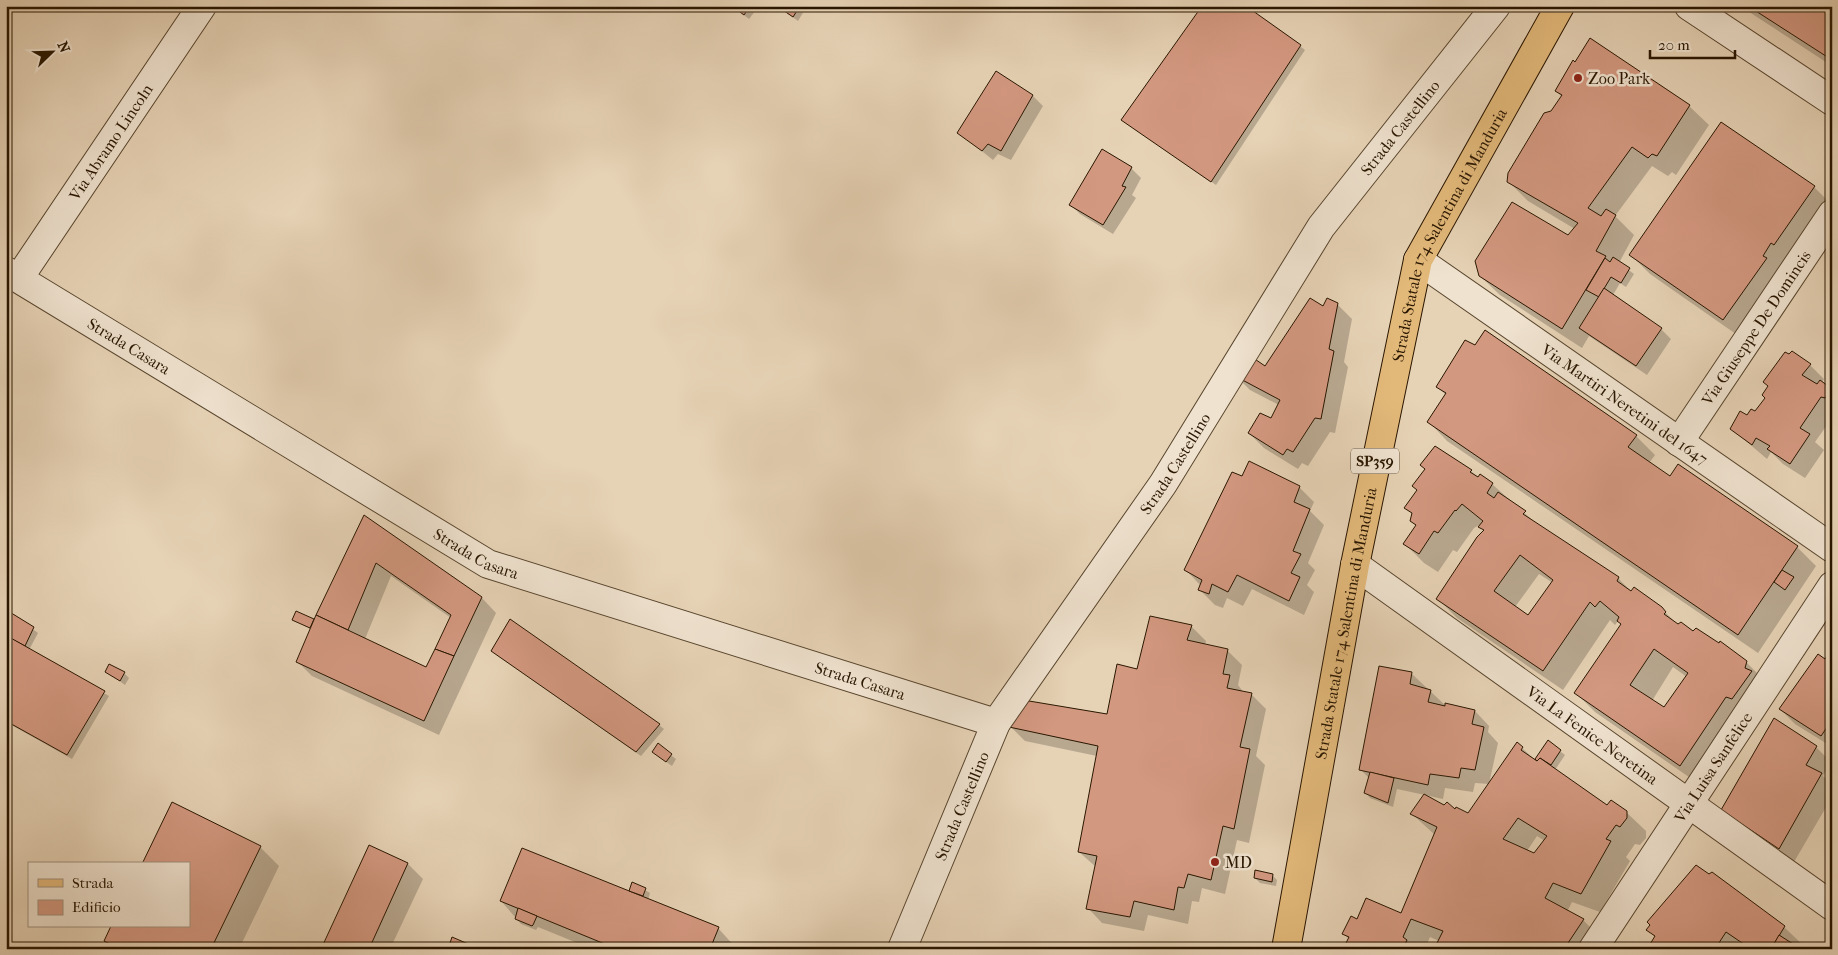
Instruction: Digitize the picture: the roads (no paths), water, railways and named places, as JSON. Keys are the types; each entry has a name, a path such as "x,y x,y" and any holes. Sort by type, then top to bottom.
{"main road":[{"name":"Strada Statale 174 Salentina di Manduria","path":"1286,949 1355,565 1418,260 1560,6"}],"street":[{"name":"Via Abramo Lincoln","path":"12,274 202,6"},
{"name":"Strada Castellino","path":"902,949 996,723 1163,484 1321,227 1496,6"},
{"path":"1689,6 1832,101"},
{"name":"Via Giuseppe De Domincis","path":"1680,442 1832,214"},
{"name":"Via Martiri Neretini del 1647","path":"1418,260 1832,548"},
{"name":"Strada Casara","path":"12,274 488,564 996,723"},
{"name":"Via La Fenice Neretina","path":"1355,565 1832,906"},
{"name":"Via Luisa Sanfelice","path":"1592,949 1832,586"}],"place":[{"name":"Zoo Park","path":"1578,78"},
{"name":"MD","path":"1215,862"}]}
